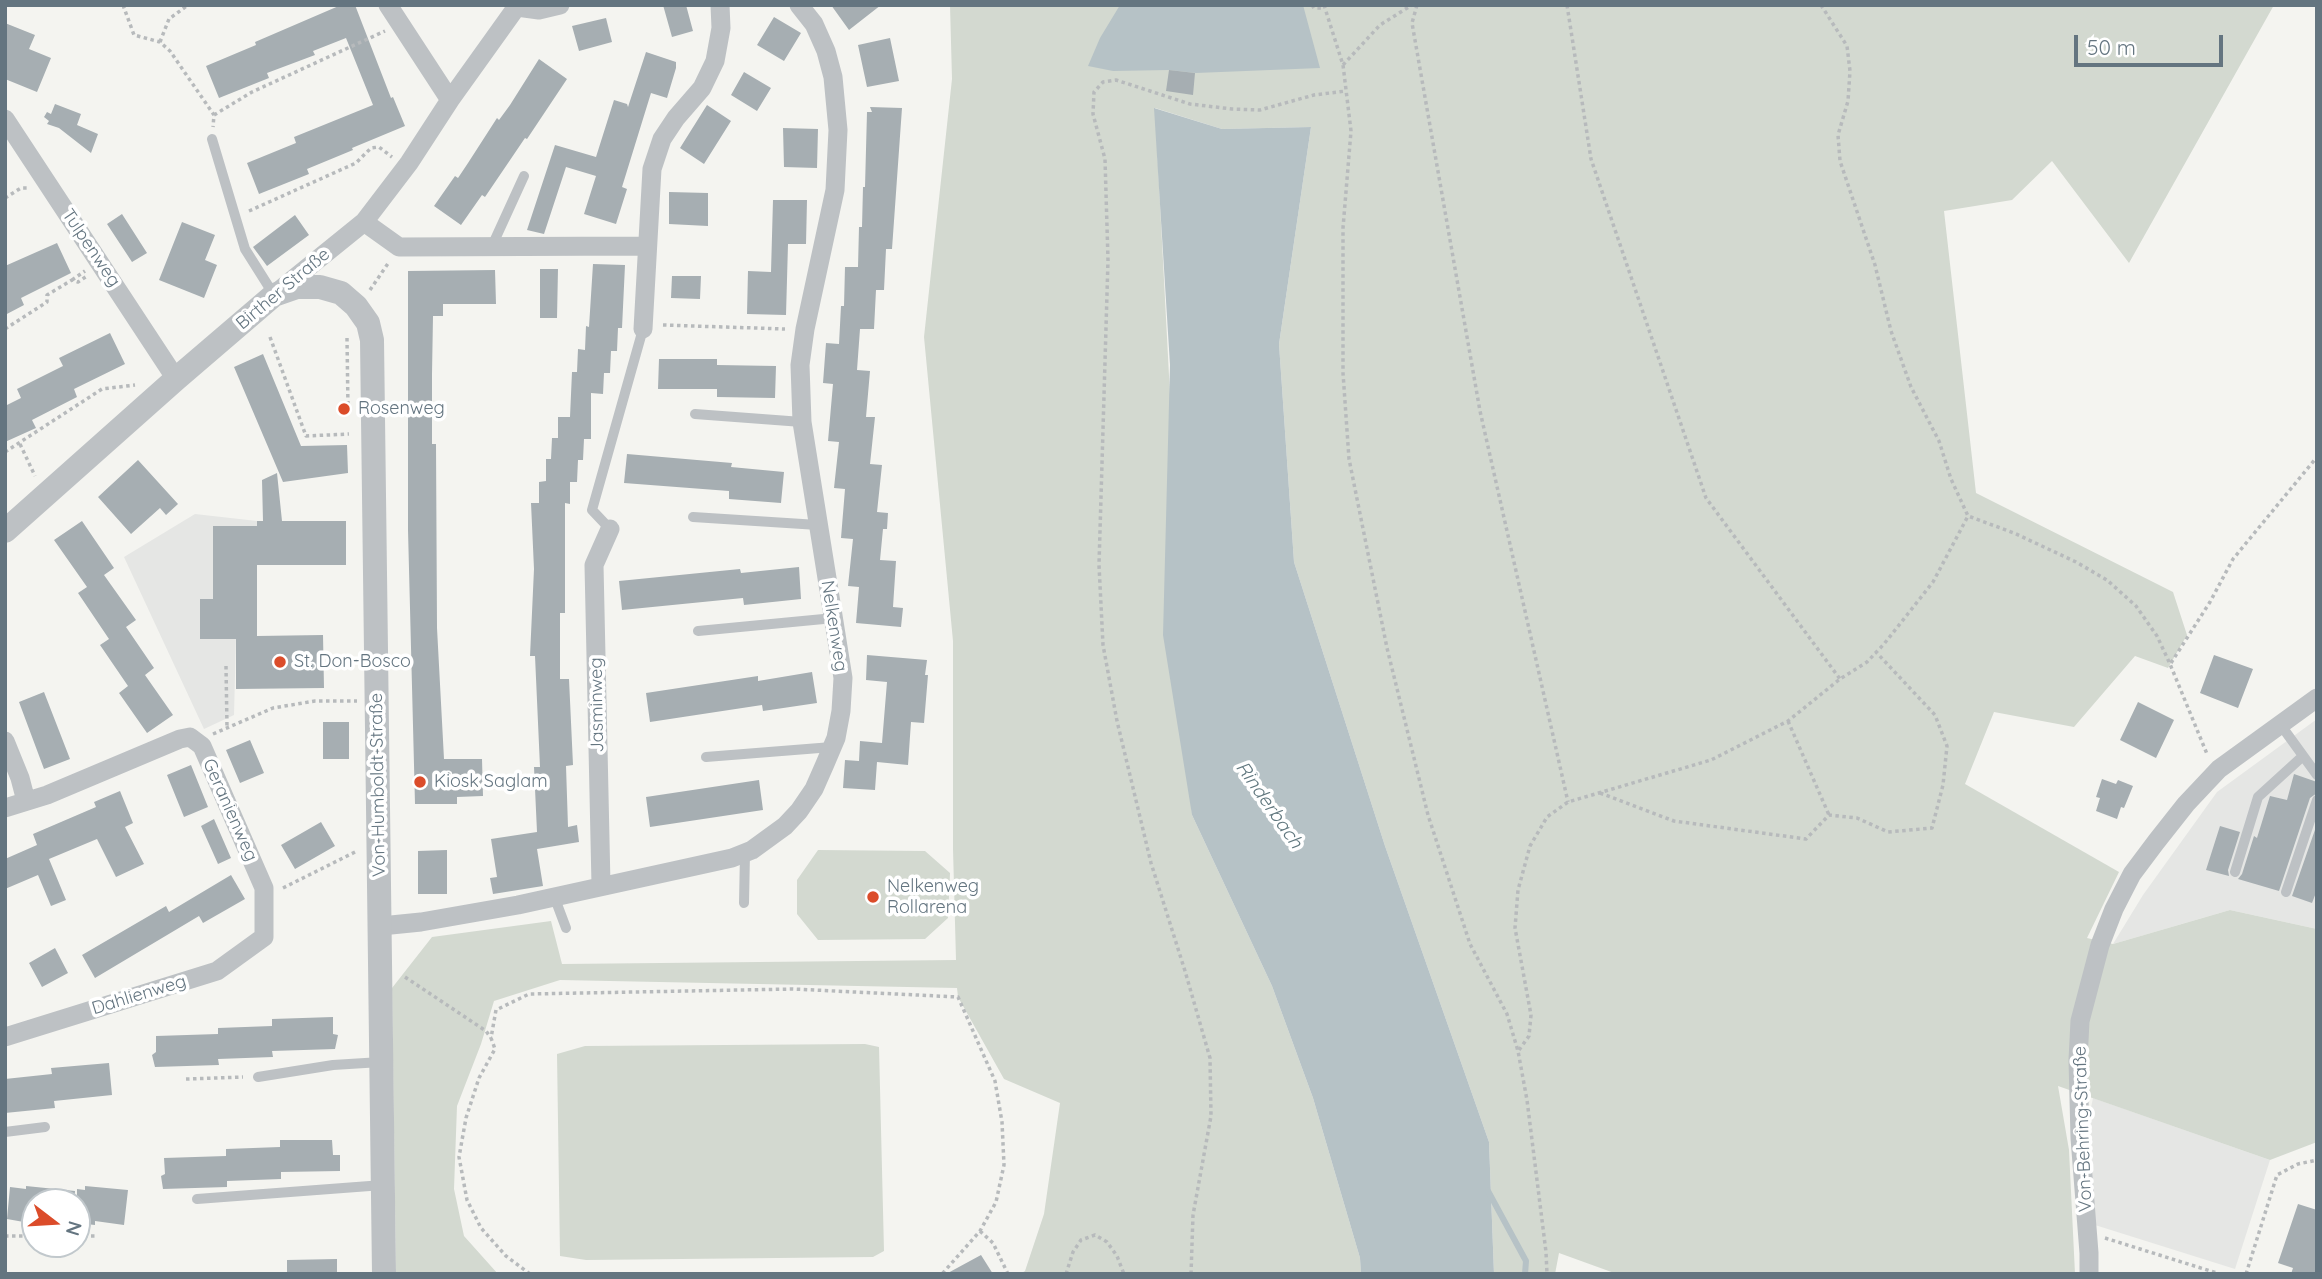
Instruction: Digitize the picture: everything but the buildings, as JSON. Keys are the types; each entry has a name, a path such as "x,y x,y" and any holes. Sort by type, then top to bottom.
{"street":[{"path":"388,5 450,100"},
{"path":"517,6 539,10 560,5"},
{"path":"643,327 652,169 662,139 702,88 715,61 721,28 720,5"},
{"name":"Nelkenweg","path":"381,926 445,918 732,858 769,839 799,811 814,789 832,747 841,711 843,678 800,406 805,329 835,190 838,130 833,77 827,51 814,24 799,5"},
{"name":"Birther Straße","path":"5,531 176,379 364,222 409,163 517,6"},
{"name":"Tulpenweg","path":"5,119 176,379"},
{"path":"364,222 399,247 647,246"},
{"name":"Von-Humboldt-Straße","path":"274,295 297,287 320,287 341,293 368,323 372,341 384,1274"},
{"name":"Jasminweg","path":"601,885 594,565 610,529"},
{"name":"Von-Behring-Straße","path":"2089,1274 2080,1138 2080,1021 2100,946 2114,909 2132,874 2186,804 2219,769 2317,698"},
{"name":"Geranienweg","path":"5,808 190,737 202,747 264,888 264,937"},
{"path":"5,741 26,801"},
{"name":"Dahlienweg","path":"5,1037 217,971 264,937"}],"lane":[{"path":"212,139 245,249 274,295"},
{"path":"491,247 524,176"},
{"path":"610,529 592,510 643,327"},
{"path":"695,414 802,422"},
{"path":"693,517 818,525"},
{"path":"698,631 834,618"},
{"path":"2280,724 2317,775"},
{"path":"706,757 832,747"},
{"path":"2235,872 2258,797 2303,756"},
{"path":"2286,892 2317,800"},
{"path":"744,903 745,853"},
{"path":"554,896 566,928"},
{"path":"258,1077 333,1065 382,1062"},
{"path":"5,1132 45,1127"},
{"path":"197,1199 383,1185"}],"path":[{"path":"123,5 134,35 160,42 170,51 214,115 212,139"},
{"path":"160,42 169,19 188,5"},
{"path":"1312,5 1314,8 1324,7 1343,65 1350,131 1343,228 1343,360 1349,459 1387,648 1428,816 1470,944 1507,1014 1518,1051 1527,1100 1547,1274"},
{"path":"1343,65 1380,25 1412,5"},
{"path":"1417,5 1412,23 1480,411 1568,802"},
{"path":"1567,5 1591,159 1706,498 1840,679"},
{"path":"1821,5 1847,46 1850,71 1847,101 1838,135 1840,161 1875,265 1891,331 1910,387 1939,441 1951,479 1968,516 2014,533 2076,562 2107,580 2136,606 2157,636 2206,752 2219,769"},
{"path":"214,115 252,92 391,29"},
{"path":"1191,1274 1193,1214 1211,1116 1210,1058 1151,863 1117,722 1103,645 1098,565 1108,260 1105,159 1093,114 1094,92 1103,82 1116,80 1190,104 1261,110 1314,95 1346,91"},
{"path":"234,218 356,163 371,148 379,147 396,161"},
{"path":"5,198 36,183"},
{"path":"368,293 391,260"},
{"path":"5,329 47,302 47,295 72,280 78,282 93,271"},
{"path":"643,327 794,329"},
{"path":"347,335 348,410"},
{"path":"270,337 306,436 349,433"},
{"path":"5,452 102,389 135,385"},
{"path":"20,444 35,476"},
{"path":"2170,664 2210,602 2233,559 2317,457"},
{"path":"1518,1051 1529,1036 1531,1015 1514,928 1518,890 1530,846 1547,817 1568,802 1711,760 1788,721 1840,679 1867,662 1876,652 1933,582 1968,516"},
{"path":"1829,815 1857,818 1888,832 1932,828 1943,785 1947,746 1935,715 1876,652"},
{"path":"226,666 227,728"},
{"path":"196,741 273,708 314,701 363,701"},
{"path":"1788,721 1829,815"},
{"path":"1600,793 1674,821 1806,839 1829,815"},
{"path":"264,899 365,846"},
{"path":"405,978 486,1031 491,1038 495,1049 479,1078 466,1118 459,1157 467,1200 481,1228 506,1256 530,1274"},
{"path":"491,1038 496,1010 529,994 793,989 958,997 995,1080 1002,1122 1004,1165 996,1202 980,1231 942,1274"},
{"path":"186,1079 258,1077"},
{"path":"2246,1274 2277,1175 2298,1164 2317,1160"},
{"path":"980,1231 993,1243 1008,1274"},
{"path":"2088,1233 2220,1274"},
{"path":"1066,1274 1073,1252 1081,1240 1095,1236 1107,1242 1117,1256 1124,1274"}],"shaded area":[{"path":"950,5 2274,5 2129,263 2052,161 2012,200 1944,211 1976,493 2173,592 2187,635 2168,668 2135,656 2074,727 1994,712 1965,784 2119,872 2087,938 2113,944 2230,910 2317,929 2317,1142 2270,1160 2058,1086 2069,1150 2075,1274 1617,1274 1559,1253 1555,1274 1494,1274 1489,1142 1385,846 1294,562 1279,344 1311,127 1222,129 1155,108 1192,815 1272,986 1313,1098 1360,1258 1361,1274 1020,1274 1025,1271 1044,1214 1060,1103 1004,1079 958,997 957,988 560,980 494,1001 457,1106 454,1189 464,1236 498,1274 396,1274 392,988 432,937 551,921 562,964 956,960 953,641 924,337 952,79"},
{"path":"195,514 257,521 257,636 236,636 234,715 204,729 124,557"},
{"path":"2317,719 2317,929 2230,910 2113,944 2143,895 2217,792"},
{"name":"Nelkenweg Rollarena","path":"818,850 925,851 950,873 948,918 925,939 818,940 797,914 797,880"},
{"path":"865,1044 879,1047 884,1251 873,1257 586,1260 560,1256 557,1054 585,1046"},
{"path":"2093,1098 2270,1160 2235,1269 2095,1225 2088,1122"}],"water":[{"path":"1120,5 1303,5 1320,68 1196,73 1169,70 1113,71 1088,66 1100,38"},
{"path":"1154,108 1222,129 1311,127 1279,344 1294,562 1385,846 1489,1142 1494,1274 1361,1274 1360,1258 1313,1098 1272,986 1192,815 1163,635 1170,365"}],"waterway":[{"name":"Rinderbach","path":"1488,1191 1526,1261 1525,1274"}],"place":[{"name":"Rosenweg","path":"344,409"},
{"name":"St. Don-Bosco","path":"280,662"},
{"name":"Kiosk Saglam","path":"420,782"},
{"name":"Nelkenweg Rollarena","path":"873,897"}]}
